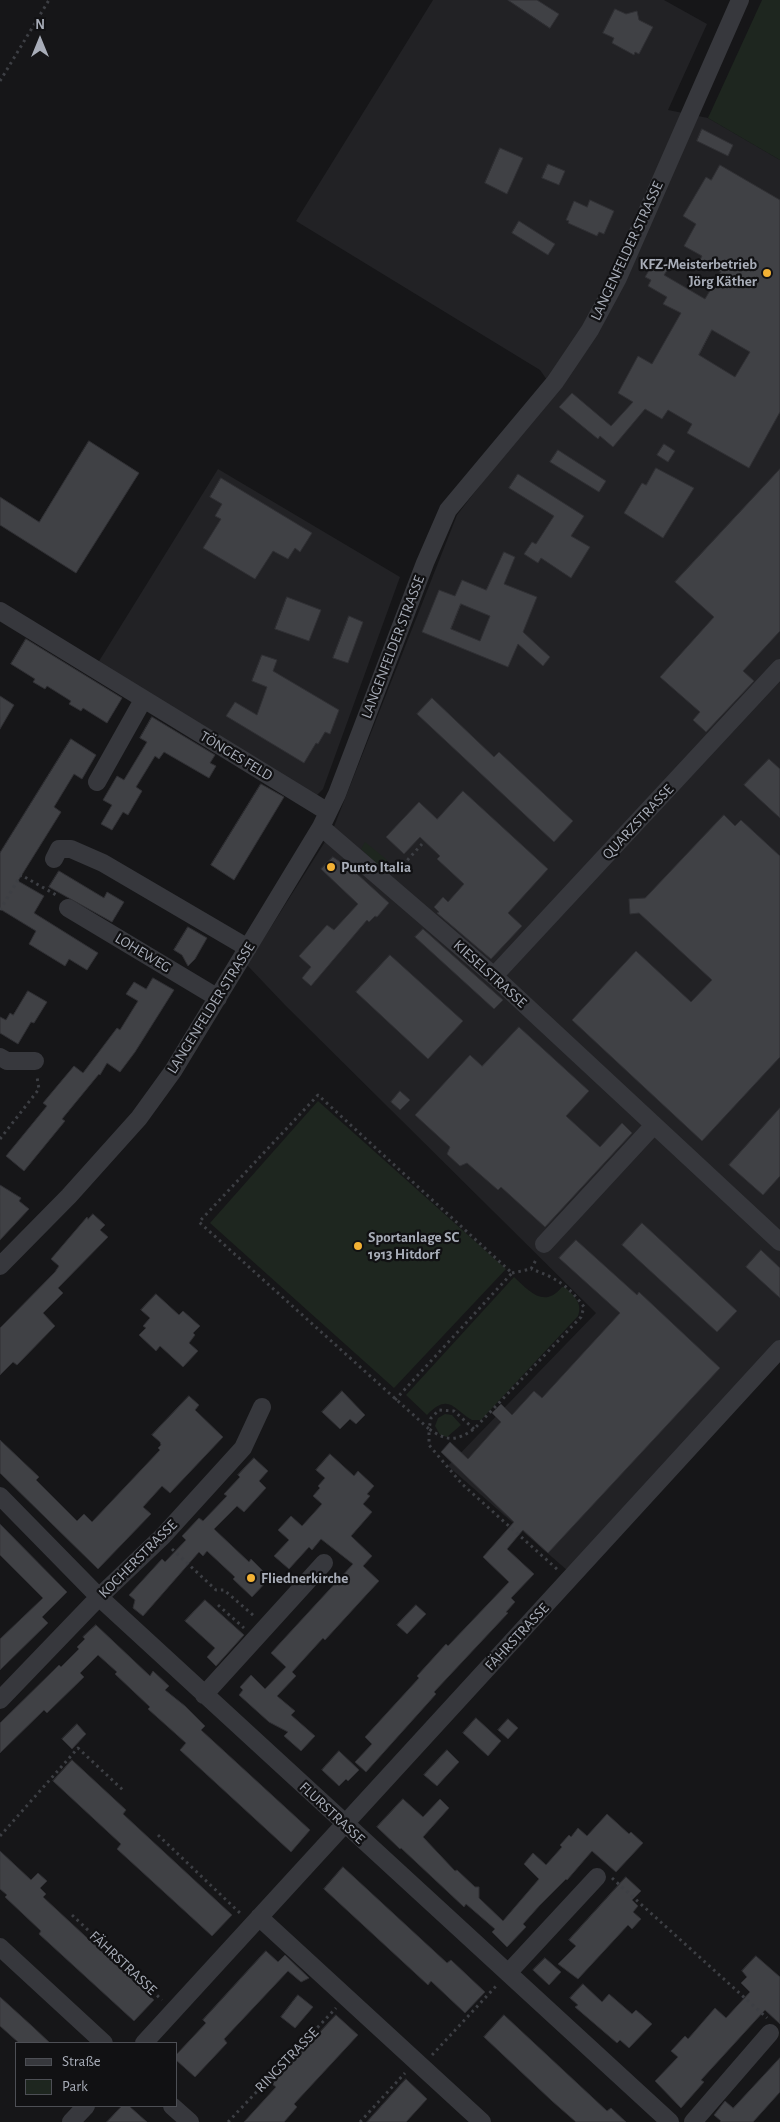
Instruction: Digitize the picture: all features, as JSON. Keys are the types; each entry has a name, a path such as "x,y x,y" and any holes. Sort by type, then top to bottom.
{"street":[{"name":"LANGENFELDER STRASSE","path":"0,1266 69,1196 139,1118 173,1071 324,820 374,698 425,563 448,510 559,376 590,330 618,278 740,0"},
{"name":"TÖNGES FELD","path":"2,618 144,700 324,820"},
{"name":"QUARZSTRASSE","path":"494,976 780,668"},
{"path":"97,782 144,700"},
{"name":"KIESELSTRASSE","path":"324,820 780,1242"},
{"path":"54,859 59,849 71,849 103,863 248,948"},
{"name":"LOHEWEG","path":"68,908 218,998"},
{"path":"0,1057 7,1061 35,1061"},
{"path":"544,1244 654,1125"},
{"name":"FÄHRSTRASSE","path":"145,2042 780,1349"},
{"name":"KOCHERSTRASSE","path":"0,1700 99,1597 163,1536 243,1448 262,1407"},
{"name":"FLURSTRASSE","path":"0,1496 99,1597 343,1824 670,2122"},
{"path":"204,1695 324,1563"},
{"path":"508,1973 597,1878"},
{"path":"255,1920 346,1997 482,2122"},
{"path":"0,1947 103,2042"},
{"path":"693,2122 770,2033"},
{"path":"71,2122 85,2107"},
{"path":"173,2107 190,2122"}],"path":[{"path":"0,81 49,0"},
{"path":"403,865 422,844"},
{"path":"0,910 21,875 63,899 68,908"},
{"path":"0,1139 39,1090 35,1061"},
{"path":"395,1400 512,1273 531,1270 553,1276 574,1293 584,1307 581,1317 474,1429 462,1437 442,1438 428,1429 395,1400 199,1222 318,1095 512,1273"},
{"path":"531,1270 544,1244"},
{"path":"474,1429 454,1411 439,1410 431,1418 428,1429 429,1445 462,1484 569,1580"},
{"path":"163,1536 172,1550 188,1566 216,1590 224,1590 261,1633"},
{"path":"218,1604 261,1633"},
{"path":"0,1836 78,1748 124,1791"},
{"path":"158,1835 255,1920"},
{"path":"597,1878 605,1873 663,1923 776,2026 770,2033"},
{"name":"FÄHRSTRASSE","path":"72,1916 173,2011"},
{"path":"360,2122 508,1973"},
{"name":"RINGSTRASSE","path":"228,2122 346,1997"}],"shaded area":[{"path":"433,0 664,0 707,24 668,110 708,118 780,160 780,1344 568,1571 448,1466 596,1313 247,965 333,829 457,515 554,390 540,370 296,221"},
{"path":"218,469 400,577 323,789 316,796 96,666"}],"green space":[{"path":"762,0 780,0 780,160 708,118"},
{"path":"365,842 386,859 388,863 382,869 361,849"},
{"name":"Sportanlage SC 1913 Hitdorf","path":"318,1101 506,1269 394,1388 210,1223"},
{"path":"514,1277 537,1296 549,1297 562,1287 565,1287 578,1303 578,1316 481,1420 472,1420 456,1408 446,1404 435,1408 427,1415 406,1395"},
{"path":"445,1414 452,1415 461,1425 447,1437 440,1435 435,1426 438,1418"}],"building":[{"path":"508,0 537,0 559,14 550,28"},
{"path":"615,9 626,14 637,11 639,20 653,27 639,54 635,52 634,55 612,43 614,38 603,33"},
{"path":"702,129 733,145 728,156 697,141"},
{"path":"500,148 523,158 507,194 485,183"},
{"path":"548,164 565,171 559,185 542,178"},
{"path":"720,165 780,200 780,412 749,468 687,433 692,424 668,410 662,419 645,409 613,447 600,436 598,439 559,407 572,393 611,426 633,402 618,393 638,356 652,364 681,313 663,304 667,297 648,286 651,280 645,277 654,262 668,269 664,275 705,299 721,272 700,260 702,256 684,246 696,224 683,216 706,177 711,180","holes":["712,330 750,352 735,377 699,355"]},
{"path":"590,200 614,211 604,234 599,232 597,236 568,223 569,221 566,220 574,201 587,207"},
{"path":"519,221 555,244 548,255 512,233"},
{"path":"89,441 139,473 76,573 0,525 0,497 39,522"},
{"path":"664,444 675,451 668,462 657,455"},
{"path":"558,450 606,481 599,492 550,462"},
{"path":"656,468 694,488 663,538 624,513 642,483 646,485"},
{"path":"780,469 780,631 743,671 754,681 706,732 693,720 700,712 660,677 714,617 675,582"},
{"path":"518,474 584,516 571,536 590,547 571,578 541,558 538,563 524,554 532,542 536,544 554,516 509,488"},
{"path":"221,478 312,533 300,552 295,548 288,559 273,551 255,579 203,548 221,519 215,516 222,504 210,497"},
{"path":"504,552 515,557 504,584 537,597 523,632 550,657 543,666 518,644 508,667 422,632 439,590 455,596 462,580 486,590","holes":["461,604 490,616 480,641 451,629"]},
{"path":"287,597 321,610 309,641 275,629"},
{"path":"349,616 363,622 348,663 333,658"},
{"path":"26,639 122,698 107,723 83,708 81,711 69,704 71,701 47,686 45,689 33,682 35,679 11,664"},
{"path":"262,655 277,660 273,671 339,710 330,734 325,732 304,763 226,716 235,702 257,715 267,687 252,681"},
{"path":"0,696 14,705 0,729"},
{"path":"432,698 494,757 499,752 573,821 554,842 417,714"},
{"path":"152,717 215,755 210,763 216,766 209,778 164,752 159,759 155,756 136,787 142,791 128,815 123,812 112,830 101,824 112,805 103,800 117,776 124,780 147,742 140,738"},
{"path":"71,739 96,755 82,779 74,774 54,807 61,812 18,881 44,896 34,913 98,953 87,970 69,959 65,966 29,944 36,931 0,909 0,853"},
{"path":"769,759 780,769 780,818 744,785"},
{"path":"261,784 284,797 234,880 211,865"},
{"path":"463,791 548,869 508,913 522,926 491,959 437,913 439,912 434,907 443,897 448,902 464,884 437,859 440,856 420,837 404,854 386,837 419,802 437,819"},
{"path":"724,815 735,826 741,820 780,856 780,1057 702,1141 572,1020 636,951 691,1002 712,980 639,913 630,914 629,899 645,898"},
{"path":"333,857 355,872 389,903 377,917 375,916 369,922 367,920 311,986 302,978 311,967 299,956 327,925 334,930 358,904 321,869"},
{"path":"59,871 104,898 107,892 124,902 112,922 49,887"},
{"path":"188,927 207,938 195,959 188,966 182,955 174,950"},
{"path":"423,929 503,1000 494,1009 415,937"},
{"path":"390,955 463,1021 428,1059 356,992"},
{"path":"153,978 174,990 135,1052 120,1072 107,1063 100,1075 62,1119 65,1121 24,1171 6,1156 47,1106 43,1103 74,1066 83,1073 117,1028 120,1030 138,1001 126,994 134,982 146,989"},
{"path":"28,991 47,1002 34,1023 31,1022 18,1044 0,1033 0,1017 6,1020 10,1013 13,1015"},
{"path":"519,1027 589,1091 566,1116 600,1147 622,1123 632,1133 545,1227 501,1187 498,1190 467,1163 460,1166 447,1154 450,1147 415,1115 470,1055 482,1066"},
{"path":"400,1091 410,1100 400,1110 391,1102"},
{"path":"780,1108 780,1176 763,1195 729,1165"},
{"path":"0,1185 21,1198 19,1201 29,1209 0,1240"},
{"path":"93,1214 105,1225 100,1230 108,1237 58,1288 63,1293 43,1313 55,1326 17,1365 13,1362 0,1375 0,1328 55,1272 59,1266 51,1259 87,1217 88,1219"},
{"path":"642,1223 737,1311 717,1332 622,1245"},
{"path":"576,1240 637,1295 639,1292 720,1368 548,1553 523,1530 507,1549 534,1574 511,1598 515,1602 506,1612 508,1613 434,1692 436,1694 366,1772 355,1762 372,1744 365,1737 419,1678 417,1676 446,1644 448,1646 509,1582 483,1557 514,1522 441,1452 450,1442 468,1459 501,1422 492,1413 501,1404 512,1415 534,1391 542,1398 620,1313 559,1258"},
{"path":"761,1250 780,1268 780,1298 746,1267"},
{"path":"156,1294 179,1315 183,1311 200,1326 193,1333 195,1335 189,1343 198,1351 183,1367 160,1346 156,1351 139,1335 146,1328 143,1326 150,1318 141,1310"},
{"path":"342,1391 365,1415 356,1424 350,1419 340,1429 322,1412"},
{"path":"189,1396 199,1405 195,1410 223,1437 170,1493 162,1486 143,1507 151,1514 98,1569 0,1473 0,1440 39,1477 36,1480 77,1521 84,1514 92,1522 160,1450 158,1448 161,1445 160,1442 152,1435"},
{"path":"330,1454 354,1476 358,1471 374,1486 367,1494 370,1496 363,1504 372,1512 351,1536 372,1556 363,1566 379,1581 325,1640 323,1638 292,1672 296,1676 277,1696 295,1711 291,1715 315,1736 301,1751 284,1736 288,1732 269,1722 239,1695 243,1690 240,1687 251,1675 265,1689 286,1667 271,1653 353,1564 321,1539 312,1550 309,1547 289,1569 274,1556 289,1540 278,1530 291,1516 302,1526 322,1504 313,1496 325,1478 316,1470"},
{"path":"254,1458 268,1471 259,1481 266,1488 244,1512 237,1506 214,1529 249,1562 251,1559 270,1578 252,1597 233,1579 235,1577 207,1551 203,1556 199,1552 143,1616 133,1608 135,1600 129,1595 162,1559 165,1562 186,1540 182,1536 199,1518 203,1521 227,1496 224,1494"},
{"path":"0,1524 67,1592 42,1617 48,1623 0,1670 0,1639 43,1598 0,1555"},
{"path":"205,1600 244,1635 216,1666 207,1657 215,1648 185,1621"},
{"path":"416,1605 426,1614 407,1634 397,1625"},
{"path":"96,1625 150,1676 153,1671 169,1686 165,1690 205,1726 201,1730 310,1830 291,1852 180,1750 186,1743 148,1709 150,1707 98,1655 80,1673 84,1677 47,1713 44,1710 0,1753 0,1723 59,1665 61,1667 79,1649 77,1647 85,1639 83,1637"},
{"path":"476,1718 501,1741 488,1756 463,1733"},
{"path":"508,1719 518,1728 508,1739 498,1730"},
{"path":"77,1724 86,1734 72,1749 62,1739"},
{"path":"447,1750 459,1762 437,1786 424,1775"},
{"path":"339,1751 359,1770 348,1781 346,1779 339,1786 322,1770"},
{"path":"72,1760 126,1810 123,1814 232,1915 212,1936 117,1849 121,1844 53,1781"},
{"path":"403,1799 423,1817 440,1799 449,1808 423,1837 455,1871 457,1870 475,1887 479,1887 479,1898 503,1921 539,1879 524,1864 533,1853 546,1865 562,1847 560,1845 569,1835 571,1837 578,1828 587,1836 607,1814 629,1834 631,1832 643,1843 616,1872 592,1851 567,1880 523,1924 526,1927 507,1947 492,1932 495,1929 466,1904 464,1907 377,1827"},
{"path":"0,1851 31,1880 38,1873 47,1881 40,1888 46,1894 43,1897 154,2000 134,2021 39,1934 41,1931 5,1897 7,1895 0,1889"},
{"path":"343,1867 447,1963 451,1960 485,1992 465,2013 431,1981 428,1985 324,1889"},
{"path":"626,1877 641,1891 632,1900 638,1906 633,1912 641,1919 632,1929 628,1925 578,1979 558,1964 576,1946 569,1940"},
{"path":"266,1951 278,1962 285,1955 309,1978 301,1982 288,1971 224,2039 227,2043 195,2077 178,2062 178,2053 206,2023 203,2020"},
{"path":"756,1956 780,1977 780,2024 765,2010 701,2080 704,2082 681,2108 655,2081 678,2057 671,2051 685,2036 688,2039 715,2008 726,2018 750,1992 741,1983 747,1977 742,1971"},
{"path":"545,1958 561,1972 549,1985 533,1970"},
{"path":"583,1984 602,2002 609,1994 632,2014 636,2010 652,2024 629,2048 620,2040 617,2043 575,2007 578,2005 570,1998"},
{"path":"298,1995 313,2007 295,2028 281,2017"},
{"path":"0,1997 49,2042 18,2042 0,2026"},
{"path":"336,2015 358,2035 294,2104 297,2107 284,2122 244,2122 276,2087 272,2084"},
{"path":"504,2015 607,2111 611,2108 626,2122 576,2122 552,2101 484,2037"},
{"path":"780,2058 780,2092 753,2122 720,2122 714,2115 725,2101 733,2108"},
{"path":"406,2079 427,2099 406,2122 367,2122"},
{"path":"121,2107 130,2107 147,2122 107,2122"}],"place":[{"name":"KFZ-Meisterbetrieb Jörg Käther","path":"767,273"},
{"name":"Punto Italia","path":"331,867"},
{"name":"Sportanlage SC 1913 Hitdorf","path":"358,1246"},
{"name":"Fliednerkirche","path":"251,1578"}]}
